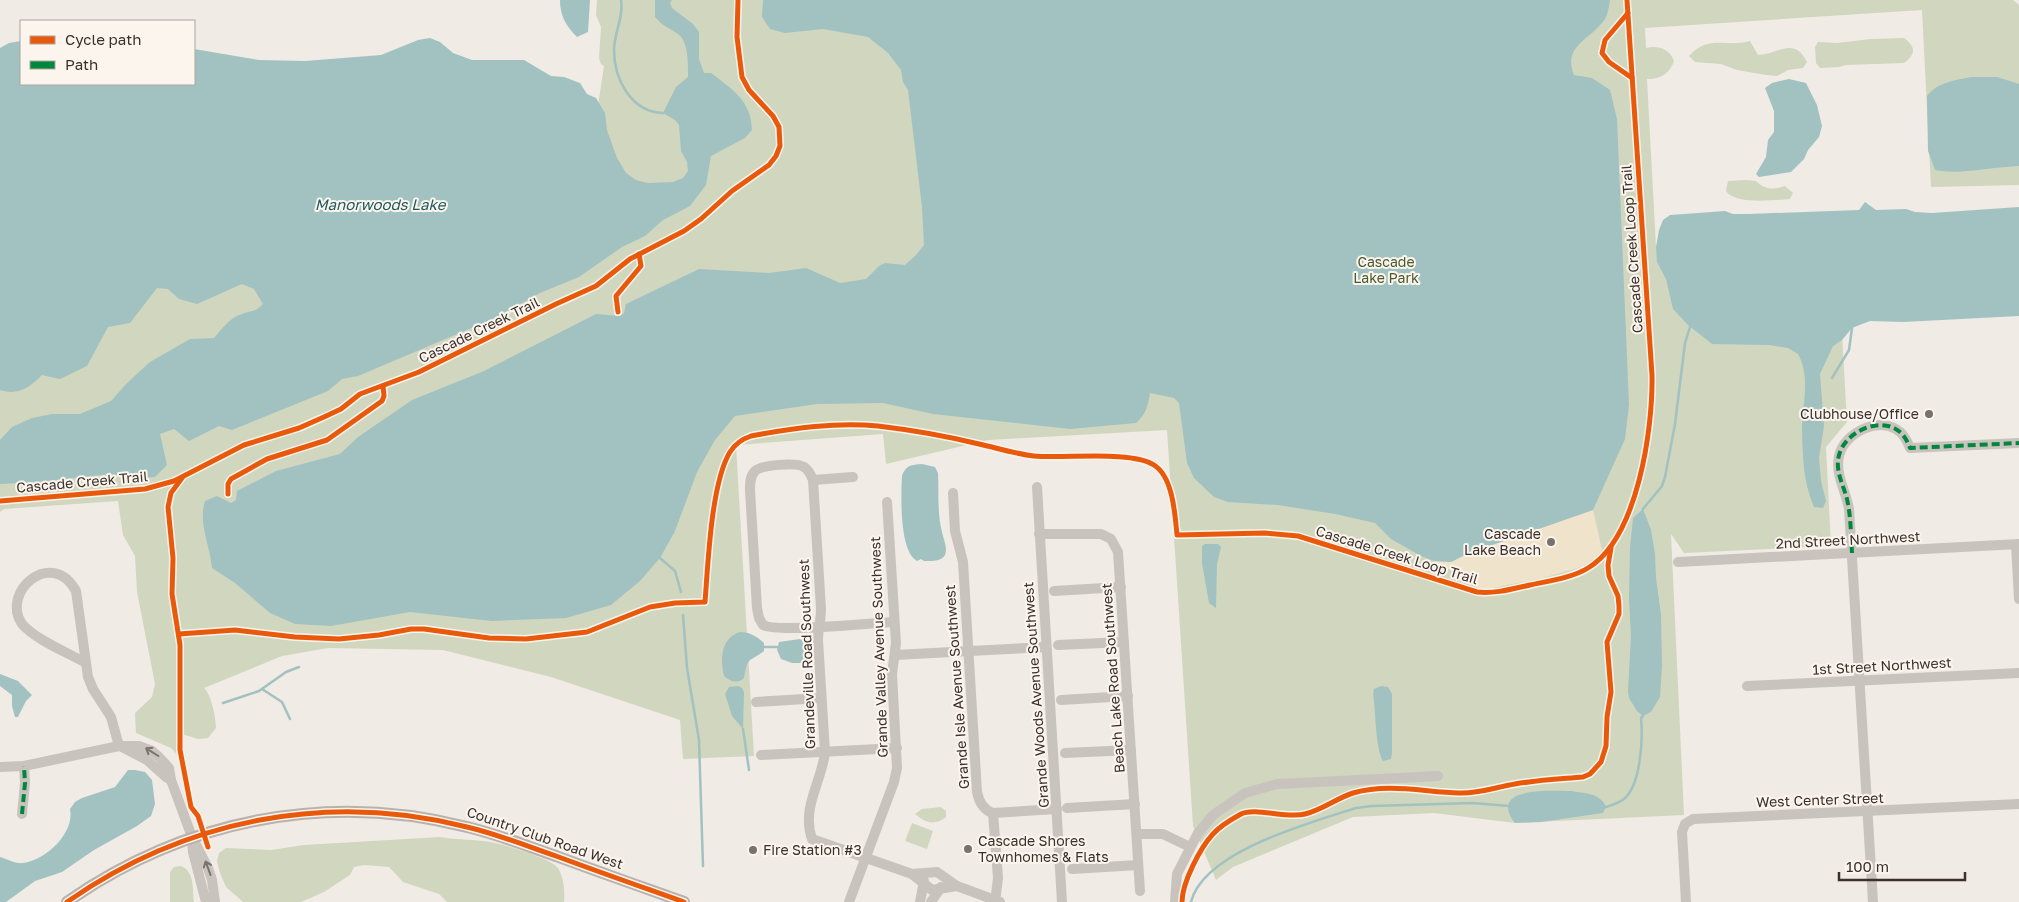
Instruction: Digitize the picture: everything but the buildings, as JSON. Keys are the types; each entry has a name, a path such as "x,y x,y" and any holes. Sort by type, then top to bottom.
{"main road":[{"name":"Country Club Road West","path":"67,902 100,880 135,861 192,837 244,823 295,815 350,812 393,814 442,821 484,832 684,902"}],"street":[{"path":"1873,902 1848,501 1839,476 1838,461 1844,443 1854,432 1865,428 1890,427 1900,432 1910,448 2019,443"},
{"path":"853,478 813,480 808,471 801,465 766,466 753,474 750,490 759,618 763,625 772,628 894,622"},
{"name":"Grandeville Road Southwest","path":"813,480 821,609 818,640 825,752 810,808 809,827 812,839 912,874 917,875 935,871 957,886 997,901"},
{"name":"Grande Woods Avenue Southwest","path":"1037,487 1062,902"},
{"name":"Grande Isle Avenue Southwest","path":"953,493 955,531 963,562 978,796 985,809 993,812"},
{"name":"Grande Valley Avenue Southwest","path":"849,902 896,776 897,748 892,674 895,655 894,622 887,502"},
{"name":"Beach Lake Road Southwest","path":"1039,534 1097,534 1111,538 1118,552 1140,891"},
{"path":"2017,544 2019,599"},
{"name":"2nd Street Northwest","path":"1678,562 2017,544"},
{"path":"84,662 33,633 20,622 15,609 16,596 22,585 32,576 50,572 63,576 73,586 78,600 84,662 92,689 112,717 119,746"},
{"path":"1054,591 1121,587"},
{"path":"1058,645 1124,642"},
{"path":"895,655 1046,647"},
{"name":"1st Street Northwest","path":"1747,686 2019,673"},
{"path":"1061,700 1128,696"},
{"path":"756,702 821,698"},
{"path":"0,767 24,766 119,746 147,760 171,780 192,837 208,868 215,902"},
{"path":"761,755 897,748"},
{"path":"1065,753 1131,750"},
{"path":"22,814 26,783 24,766"},
{"path":"1175,902 1177,874 1198,833 1213,816 1245,793 1267,786 1438,776"},
{"path":"1067,808 1134,804"},
{"name":"West Center Street","path":"1686,902 1682,832 1684,826 1690,820 2019,804"},
{"path":"997,901 998,878 993,812 1056,809"},
{"path":"1137,834 1163,834 1190,847"},
{"path":"192,837 193,852 206,902"},
{"path":"1072,869 1138,865"},
{"path":"920,902 926,875 930,871"},
{"name":"Grandeville Road Southwest","path":"912,874 925,883 929,889 935,890 957,886"},
{"path":"931,902 944,882 942,874"}],"green space":[{"name":"Cascade Lake Park","path":"597,0 2013,0 2019,5 2019,185 1931,187 1922,10 1645,28 1646,48 1655,47 1663,49 1670,53 1674,61 1664,75 1647,79 1656,247 1842,334 1847,422 1826,447 1831,546 1684,553 1671,534 1684,815 1515,823 1434,813 1353,817 1233,867 1216,880 1193,826 1167,430 988,440 886,464 883,434 736,445 754,756 683,759 680,720 551,677 443,650 328,648 282,656 204,688 213,706 216,728 208,738 198,739 182,734 183,761 171,748 136,733 135,713 152,697 155,684 137,592 135,556 123,535 118,501 4,509 0,512 0,370 53,290 574,265 604,66 599,58 601,27 596,15"},
{"path":"1904,38 1911,44 1913,51 1911,57 1904,63 1820,68 1816,63 1815,47 1818,42 1837,43"},
{"path":"1750,41 1758,55 1791,48 1802,54 1807,62 1803,68 1788,70 1777,76 1737,70 1721,64 1695,62 1689,56 1696,49 1711,43 1741,43"},
{"path":"1728,181 1756,181 1769,188 1785,186 1793,193 1790,199 1756,201 1738,198 1726,191"},
{"path":"941,807 946,811 946,817 938,822 923,820 915,814 922,809"},
{"path":"912,823 933,831 927,849 905,841"},
{"path":"440,837 496,843 526,852 554,864 562,876 564,902 447,902 439,894 403,882 389,867 364,865 354,867 350,875 324,892 301,902 243,902 226,887 217,861 219,853 226,848 271,850 304,845"},
{"path":"181,866 191,876 194,902 170,902 170,872 174,867"}],"sand":[{"name":"Cascade Lake Beach","path":"1593,510 1602,550 1595,558 1581,567 1543,578 1487,589 1477,588 1465,578 1434,561 1451,562 1469,553"}],"water":[{"path":"560,0 590,0 588,32 577,37 573,33 562,16"},
{"name":"Manorwoods Lake","path":"655,0 672,0 670,3 672,8 693,24 699,32 699,59 704,73 711,73 739,96 751,120 752,130 745,138 711,156 706,185 690,206 663,220 645,236 622,247 579,277 540,293 495,318 358,376 342,379 328,391 232,430 219,426 189,441 174,429 160,434 167,465 155,477 137,478 110,474 39,482 0,484 0,440 12,427 32,418 52,414 80,414 111,401 150,362 190,339 214,338 233,318 255,310 263,304 254,289 242,284 197,304 179,299 168,289 157,288 130,323 108,327 87,366 60,379 42,375 28,387 18,391 7,392 0,390 0,48 9,43 20,41 20,85 195,85 195,49 259,60 305,61 381,55 418,40 430,38 440,42 453,53 472,60 524,60 551,76 564,77 580,83 587,94 596,98 605,113 607,130 617,158 626,173 636,180 648,183 673,182 683,178 688,171 687,162 681,151 679,125 675,120 663,113 676,87 688,77 687,54 682,38 655,17"},
{"path":"763,0 1610,0 1605,19 1575,50 1571,65 1574,75 1592,78 1610,90 1617,119 1629,405 1625,439 1593,510 1469,553 1451,562 1434,561 1391,539 1375,523 1335,514 1278,505 1228,502 1214,497 1194,478 1187,463 1179,403 1174,398 1150,393 1146,410 1136,423 1070,429 933,414 883,403 817,404 735,416 715,440 697,472 675,531 660,558 640,581 611,605 566,618 492,621 410,612 331,626 295,624 270,613 235,583 212,568 203,518 205,501 217,496 231,503 236,500 237,491 276,471 340,454 358,437 412,400 484,371 596,314 620,316 624,313 626,304 699,269 769,273 806,268 840,283 866,279 879,266 885,263 905,265 916,255 924,245 922,207 908,90 903,82 901,70 888,53 868,37 823,29 785,33 770,29 762,17"},
{"path":"1972,77 1997,77 2019,84 2019,166 1966,171 1935,170 1928,151 1927,96 1931,91 1942,85"},
{"path":"1789,79 1806,83 1817,105 1822,126 1819,137 1808,150 1804,159 1791,172 1759,177 1756,174 1766,157 1768,140 1774,132 1774,111 1765,88 1772,83"},
{"path":"1865,202 1876,210 1906,209 1915,212 1932,213 2019,207 2019,316 1903,322 1870,321 1852,328 1842,340 1833,346 1820,374 1824,426 1819,458 1821,481 1826,501 1823,508 1814,507 1804,469 1802,431 1805,382 1802,363 1798,354 1788,348 1768,345 1712,344 1688,325 1673,309 1666,279 1657,262 1656,247 1663,220 1670,215 1725,211 1733,214 1749,214 1859,210"},
{"path":"922,464 935,467 938,473 939,517 946,549 945,555 936,561 924,561 921,559 917,561 911,555 902,522 902,476 909,466"},
{"path":"1643,509 1651,530 1655,554 1661,615 1662,666 1660,697 1651,712 1643,716 1637,711 1629,698 1628,691 1631,636 1629,599 1630,548 1633,518"},
{"path":"1205,544 1218,544 1221,547 1217,564 1216,608 1209,603 1202,563 1202,546"},
{"path":"740,632 756,636 764,643 764,651 748,663 744,678 734,682 724,676 722,656 729,639"},
{"path":"800,639 803,641 806,655 805,663 792,663 781,659 777,650 779,642"},
{"path":"0,674 18,681 32,695 26,701 18,717 15,717 12,706 12,695 0,686"},
{"path":"738,686 744,692 743,729 732,716 725,694 729,687"},
{"path":"1381,686 1388,687 1392,694 1392,753 1391,759 1383,761 1377,738 1373,694 1374,689"},
{"path":"128,770 145,772 152,780 155,804 151,816 94,850 62,872 35,881 6,902 0,902 0,857 23,863 41,857 57,844 63,836 68,827 70,809 75,802 115,787"},
{"path":"1570,791 1596,796 1604,802 1606,807 1603,813 1541,822 1515,823 1509,811 1509,802 1525,793"}],"waterway":[{"path":"621,0 622,6 614,50 617,72 626,92 633,100 642,107 663,113"},
{"path":"1643,509 1662,486 1665,477 1675,424 1685,343 1690,327"},
{"path":"1832,378 1849,350 1852,328"},
{"path":"660,558 675,571 681,592"},
{"path":"683,615 687,668 699,740 703,866"},
{"path":"764,647 777,647"},
{"path":"223,703 259,691 286,672 299,667"},
{"path":"262,689 282,702 290,719"},
{"path":"1606,807 1624,799 1634,783 1640,761 1641,718 1643,716"},
{"path":"743,729 749,770"},
{"path":"1191,902 1200,884 1216,868 1237,854 1261,841 1356,808 1473,803 1509,806"}],"marked path":[{"path":"1852,553 1847,497 1838,466 1840,452 1850,437 1866,428 1884,425 1893,427 1900,432 1910,448 2019,443"},
{"path":"22,814 25,783 24,766"}],"cycle path":[{"name":"Cascade Creek Trail","path":"0,501 145,489 174,481 244,445 299,428 324,417 341,409 360,394 419,372 596,286 630,259 684,231 701,219 732,191 769,165 776,156 780,146 779,127 773,116 749,90 742,77 737,37 738,0"},
{"name":"Cascade Creek Loop Trail","path":"179,634 235,630 295,637 339,639 379,635 411,629 424,629 489,638 526,639 587,632 650,607 675,603 705,602 711,525 718,483 732,449 739,442 751,436 830,425 862,425 903,429 1034,456 1114,456 1143,460 1154,465 1165,478 1172,497 1177,535 1265,533 1298,536 1477,592 1510,590 1560,579 1582,571 1605,553 1619,533 1630,508 1639,480 1645,451 1652,397 1627,0"},
{"path":"1628,13 1605,40 1602,53 1609,62 1632,78"},
{"path":"618,312 616,296 641,266 639,254"},
{"path":"228,494 228,484 231,479 267,459 327,440 382,401 384,396 383,386"},
{"path":"182,478 171,493 168,507 173,558 172,594 180,645 180,750 191,807 198,816 208,847"},
{"path":"1182,902 1188,876 1208,840 1226,823 1247,812 1289,815 1305,814 1347,795 1366,790 1393,788 1466,793 1508,785 1583,777 1590,774 1601,762 1606,746 1607,717 1611,692 1607,642 1619,614 1618,596 1609,576 1608,565 1611,548"},
{"path":"67,902 112,874 159,851 208,833 258,820 310,813 362,812 414,817 478,830 523,844 684,902"}],"place":[{"name":"Clubhouse/Office","path":"1929,414"},
{"name":"Cascade Lake Beach","path":"1551,542"},
{"name":"Cascade Shores Townhomes & Flats","path":"968,849"},
{"name":"Fire Station #3","path":"753,850"}]}
